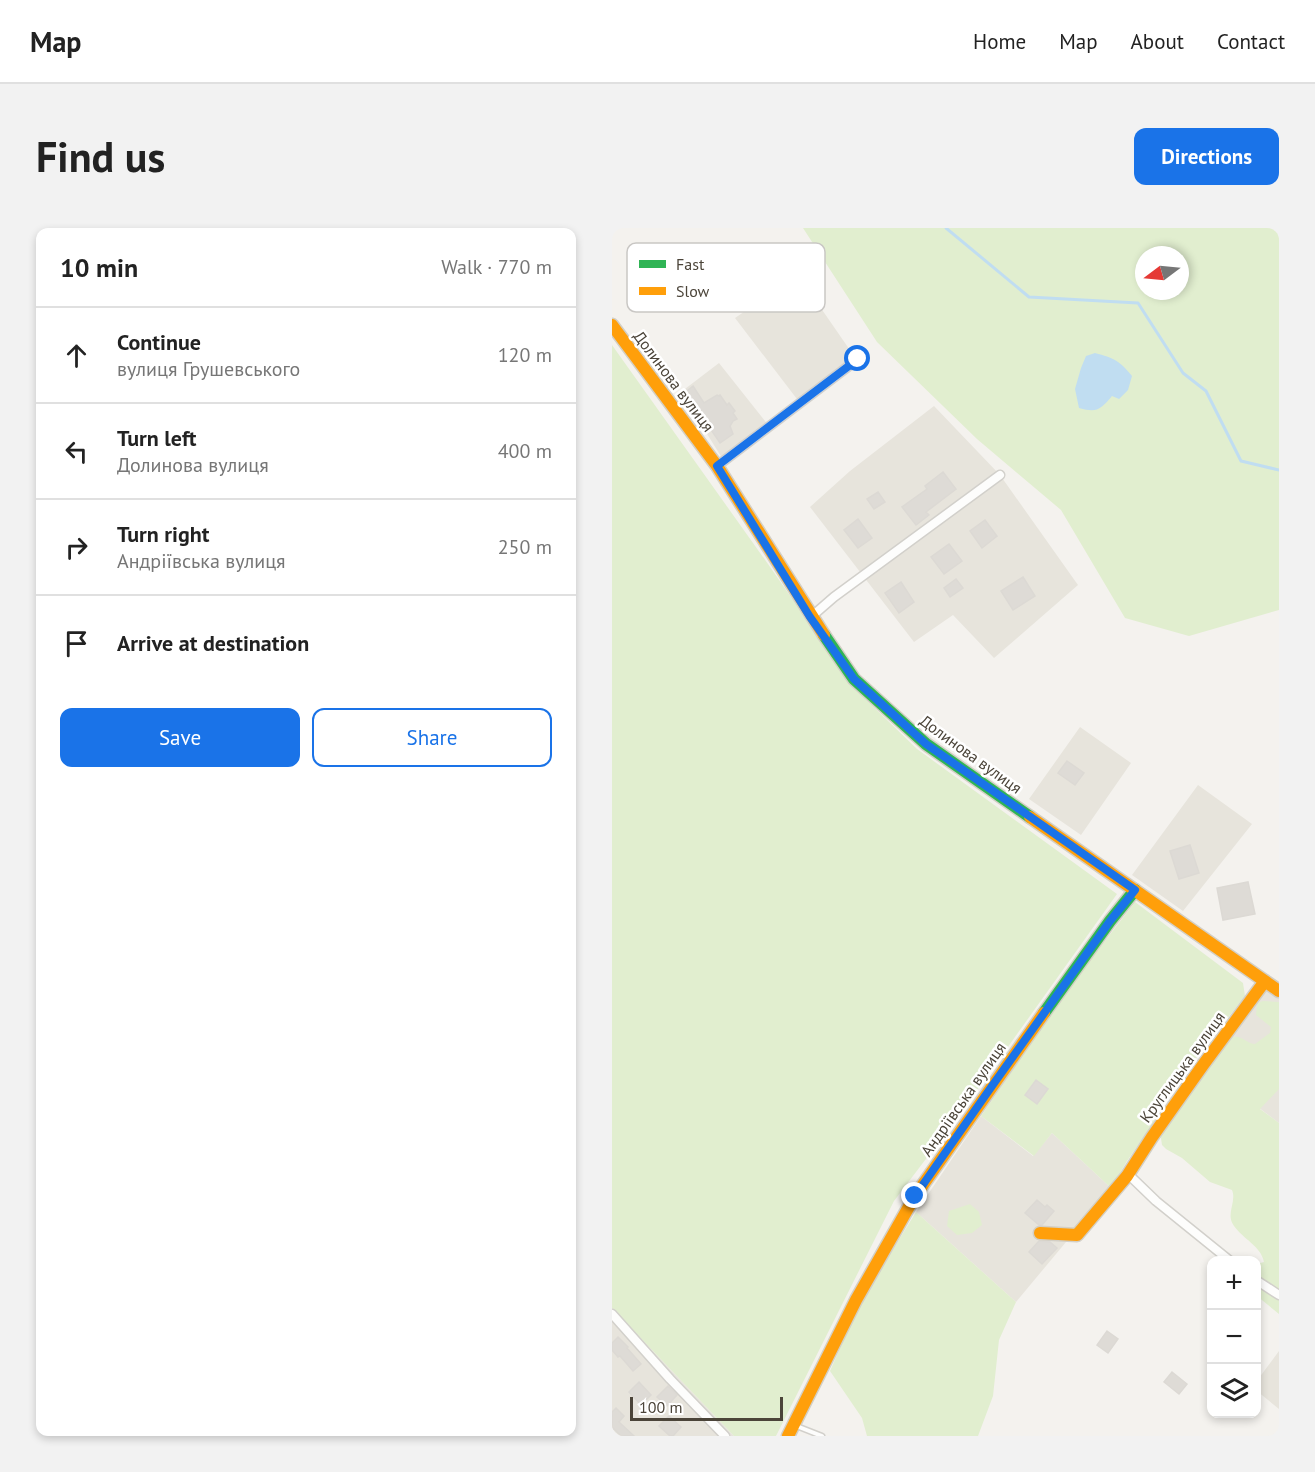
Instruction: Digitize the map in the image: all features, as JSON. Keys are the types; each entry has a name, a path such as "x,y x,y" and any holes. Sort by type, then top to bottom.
{"street":[{"name":"Долинова вулиця","path":"612,325 717,466 810,617 854,679 926,744 1279,991"},
{"path":"717,466 858,359"},
{"path":"810,617 1000,475"},
{"name":"Андріївська вулиця","path":"791,1431 856,1300 915,1196 1103,930 1135,890"},
{"name":"Круглицька вулиця","path":"1040,1233 1077,1235 1128,1174 1203,1065 1265,981"},
{"path":"1128,1174 1156,1201 1224,1256"},
{"path":"1261,1283 1279,1295"},
{"path":"612,1314 725,1436"}],"lane":[{"path":"791,1431 822,1436"}],"shaded area":[{"path":"744,312 824,312 854,356 800,403 735,318"},
{"path":"719,363 769,426 722,458 681,392"},
{"path":"934,406 1000,475 1078,585 994,658 953,615 914,642 810,507 850,471"},
{"path":"1080,727 1131,763 1081,835 1029,799"},
{"path":"1198,785 1252,824 1183,911 1132,875"},
{"path":"1265,981 1279,991 1279,1123 1203,1065"},
{"path":"981,1116 1033,1156 1052,1133 1111,1188 1016,1302 916,1212"},
{"path":"612,1308 734,1436 612,1436"},
{"path":"1279,1351 1279,1409 1261,1394 1261,1375"}],"green space":[{"path":"803,228 1279,228 1279,610 1189,636 1125,618 1061,510 977,439 877,342 825,262 825,243 813,243"},
{"path":"612,345 855,689 917,749 1117,894 960,1114 894,1201 776,1436 734,1436 612,1308"},
{"path":"1135,902 1243,983 1245,996 1169,1093 1152,1125 1111,1188 1052,1133 1034,1156 981,1116 1071,985"},
{"path":"1279,1002 1279,1089 1260,1109 1279,1123 1279,1314 1261,1299 1261,1263 1264,1262 1256,1247 1238,1231 1232,1222 1232,1190 1210,1182 1182,1158 1166,1149 1162,1145 1160,1132 1208,1065 1228,1042 1237,1037 1255,1044 1270,1033 1271,1027 1256,1015 1257,1003"},
{"path":"970,1204 979,1212 982,1225 972,1233 957,1235 947,1226 949,1211"},
{"path":"916,1212 1016,1302 999,1340 993,1396 978,1436 867,1436 862,1418 830,1371 860,1303"}],"water":[{"path":"1095,353 1116,361 1124,367 1132,376 1128,390 1119,399 1112,396 1098,409 1079,408 1075,389 1081,368 1086,356"}],"building":[{"path":"693,386 704,403 720,395 735,411 733,413 737,419 730,426 733,434 720,443 687,391"},
{"path":"943,472 956,489 926,512 929,515 916,525 902,507 927,489 925,486"},
{"path":"878,492 885,502 874,509 867,499"},
{"path":"858,519 872,538 858,548 844,530"},
{"path":"985,520 997,536 982,548 970,531"},
{"path":"949,544 962,561 944,574 931,557"},
{"path":"1023,577 1035,596 1013,610 1001,591"},
{"path":"956,579 963,588 950,597 944,588"},
{"path":"901,582 914,602 899,613 885,593"},
{"path":"1067,761 1084,773 1075,785 1058,773"},
{"path":"1190,845 1199,873 1179,879 1170,851"},
{"path":"1248,882 1255,914 1223,920 1217,888"},
{"path":"1036,1080 1048,1089 1037,1104 1025,1095"},
{"path":"1037,1200 1054,1211 1042,1225 1025,1213"},
{"path":"1039,1241 1050,1242 1057,1248 1042,1264 1029,1252"},
{"path":"1107,1331 1118,1339 1108,1353 1097,1345"},
{"path":"618,1337 641,1364 633,1371 612,1350 612,1343"},
{"path":"1172,1372 1187,1384 1179,1394 1164,1382"},
{"path":"639,1382 651,1395 641,1405 629,1392"},
{"path":"668,1386 677,1395 667,1406 657,1397"},
{"path":"616,1408 624,1416 619,1422 634,1436 621,1436 612,1429 612,1412"},
{"path":"669,1416 681,1427 673,1436 659,1426"}],"waterway":[{"path":"946,228 1029,297 1138,303 1183,373 1206,391 1241,461 1279,470"}],"traffic: fast":[{"path":"824,635 854,679 926,744 1030,817"},
{"path":"1044,1013 1135,890"}],"traffic: slow":[{"path":"612,325 717,466 824,635"},
{"path":"1030,817 1279,991"},
{"path":"1040,1233 1077,1235 1127,1176 1152,1137 1265,981"},
{"path":"788,1436 856,1300 915,1196 1044,1013"}],"route":[{"path":"858,359 717,466 810,617 854,679 926,744 1135,890 1110,921 915,1196"}]}
